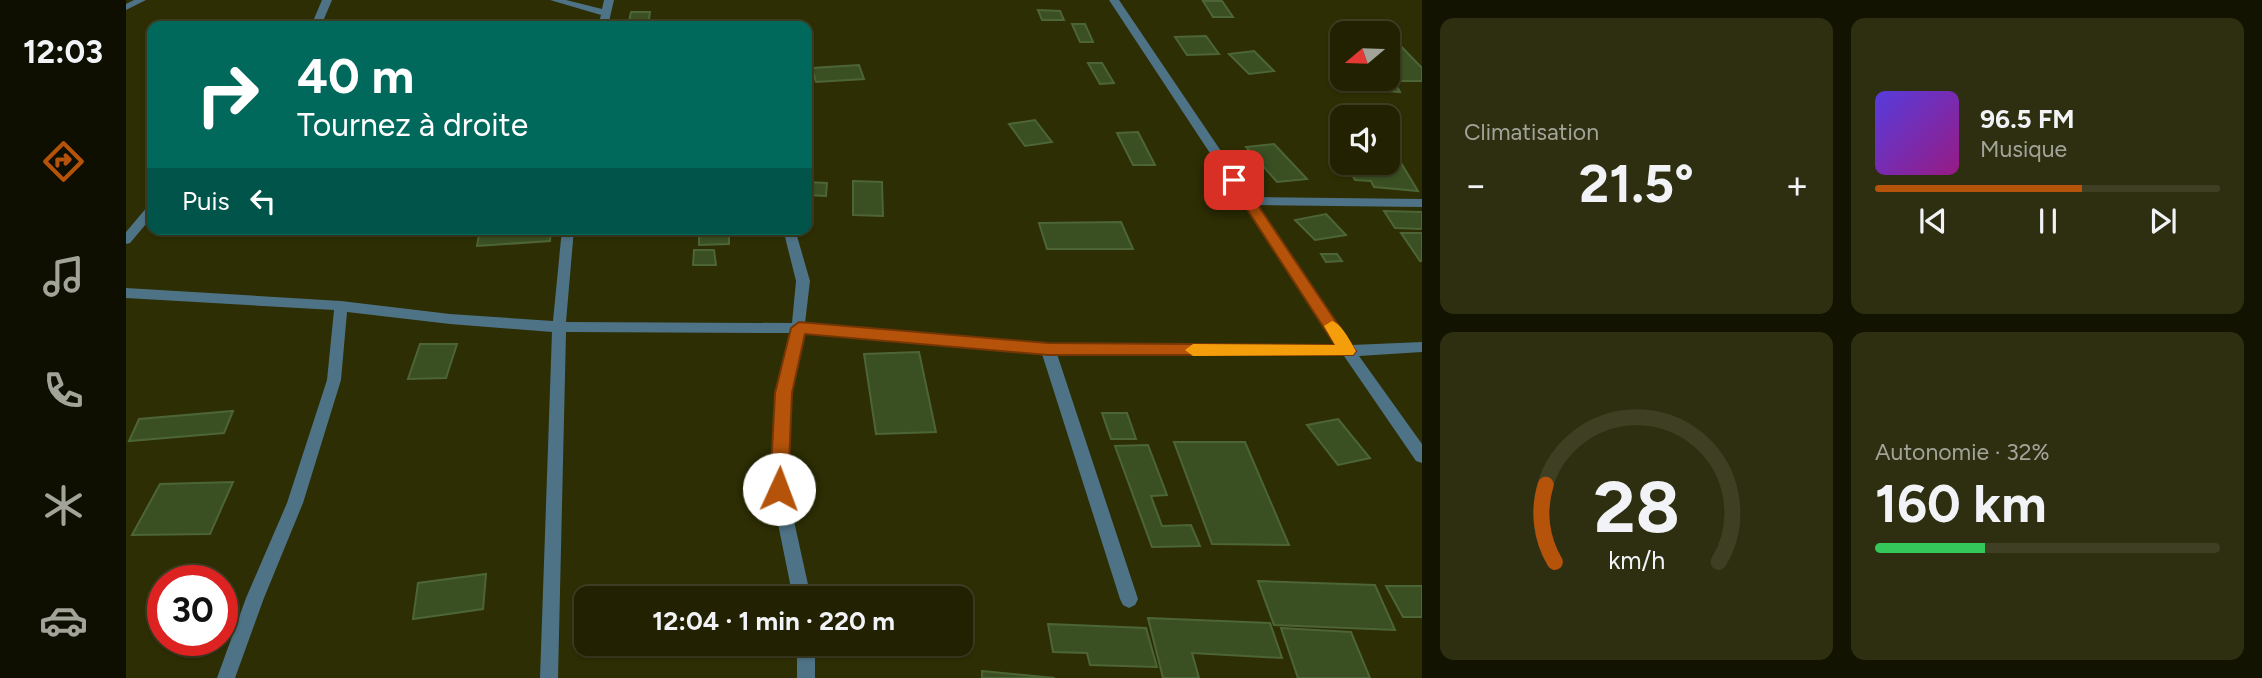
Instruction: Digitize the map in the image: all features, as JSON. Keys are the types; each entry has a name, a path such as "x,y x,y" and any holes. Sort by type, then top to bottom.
{"street":[{"path":"126,6 141,0"},
{"path":"318,21 327,0"},
{"path":"555,0 605,13"},
{"path":"604,21 609,0"},
{"path":"1114,0 1348,351 1422,457"},
{"path":"1248,201 1422,203"},
{"path":"126,240 130,227 147,213"},
{"path":"549,678 559,327 567,235"},
{"path":"791,235 803,281 799,328 783,393 779,489 799,586"},
{"path":"126,293 341,306 559,327 799,328 1048,349 1348,351 1422,347"},
{"path":"226,678 295,503 334,380 341,306"},
{"path":"1048,349 1129,598"},
{"path":"806,656 806,678"}],"building":[{"path":"1203,1 1222,1 1233,17 1213,17"},
{"path":"1038,10 1060,11 1064,20 1042,20"},
{"path":"631,12 650,12 649,21 629,21"},
{"path":"1072,24 1085,24 1093,42 1080,42"},
{"path":"1206,36 1219,54 1187,55 1175,37"},
{"path":"1400,45 1422,68 1422,81 1400,81"},
{"path":"1254,51 1274,71 1249,74 1229,54"},
{"path":"1088,63 1102,63 1114,83 1100,84"},
{"path":"859,65 864,79 816,82 812,68"},
{"path":"1035,120 1052,142 1025,146 1009,124"},
{"path":"1138,132 1155,165 1133,165 1117,133"},
{"path":"1274,144 1307,179 1277,182 1246,147"},
{"path":"1400,161 1418,191 1374,187 1371,181 1355,180 1352,175 1400,175"},
{"path":"853,181 882,182 883,216 853,215"},
{"path":"812,182 827,183 826,196 812,195"},
{"path":"1384,211 1422,212 1422,229 1395,228"},
{"path":"1326,214 1346,235 1315,240 1295,220"},
{"path":"1121,222 1133,249 1047,249 1039,223"},
{"path":"1401,233 1422,233 1422,261 1420,261"},
{"path":"479,235 550,235 550,241 477,246"},
{"path":"699,235 729,235 729,244 699,245"},
{"path":"694,250 714,250 716,265 693,265"},
{"path":"1321,254 1337,254 1342,261 1326,262"},
{"path":"420,344 457,344 446,378 408,379"},
{"path":"919,352 936,432 876,434 864,354"},
{"path":"233,411 224,433 129,441 139,419"},
{"path":"1102,413 1127,413 1136,439 1111,439"},
{"path":"1338,419 1370,458 1338,465 1307,425"},
{"path":"1174,442 1245,442 1289,545 1212,544"},
{"path":"1148,445 1167,495 1151,496 1162,526 1191,525 1200,546 1152,547 1115,446"},
{"path":"233,482 210,534 132,535 160,484"},
{"path":"486,574 483,609 413,619 418,583"},
{"path":"1258,581 1375,585 1395,630 1274,625"},
{"path":"1386,586 1422,586 1422,617 1403,617"},
{"path":"1148,618 1270,623 1282,658 1192,653 1199,678 1163,678"},
{"path":"1048,624 1146,628 1157,667 1090,665 1087,653 1053,652"},
{"path":"1281,628 1351,632 1370,678 1298,678"},
{"path":"982,671 1055,678 982,678"}],"slow traffic":[{"path":"1193,350 1348,351 1332,326"}],"route":[{"path":"779,489 783,393 799,328 1048,349 1348,351 1234,180"}]}
